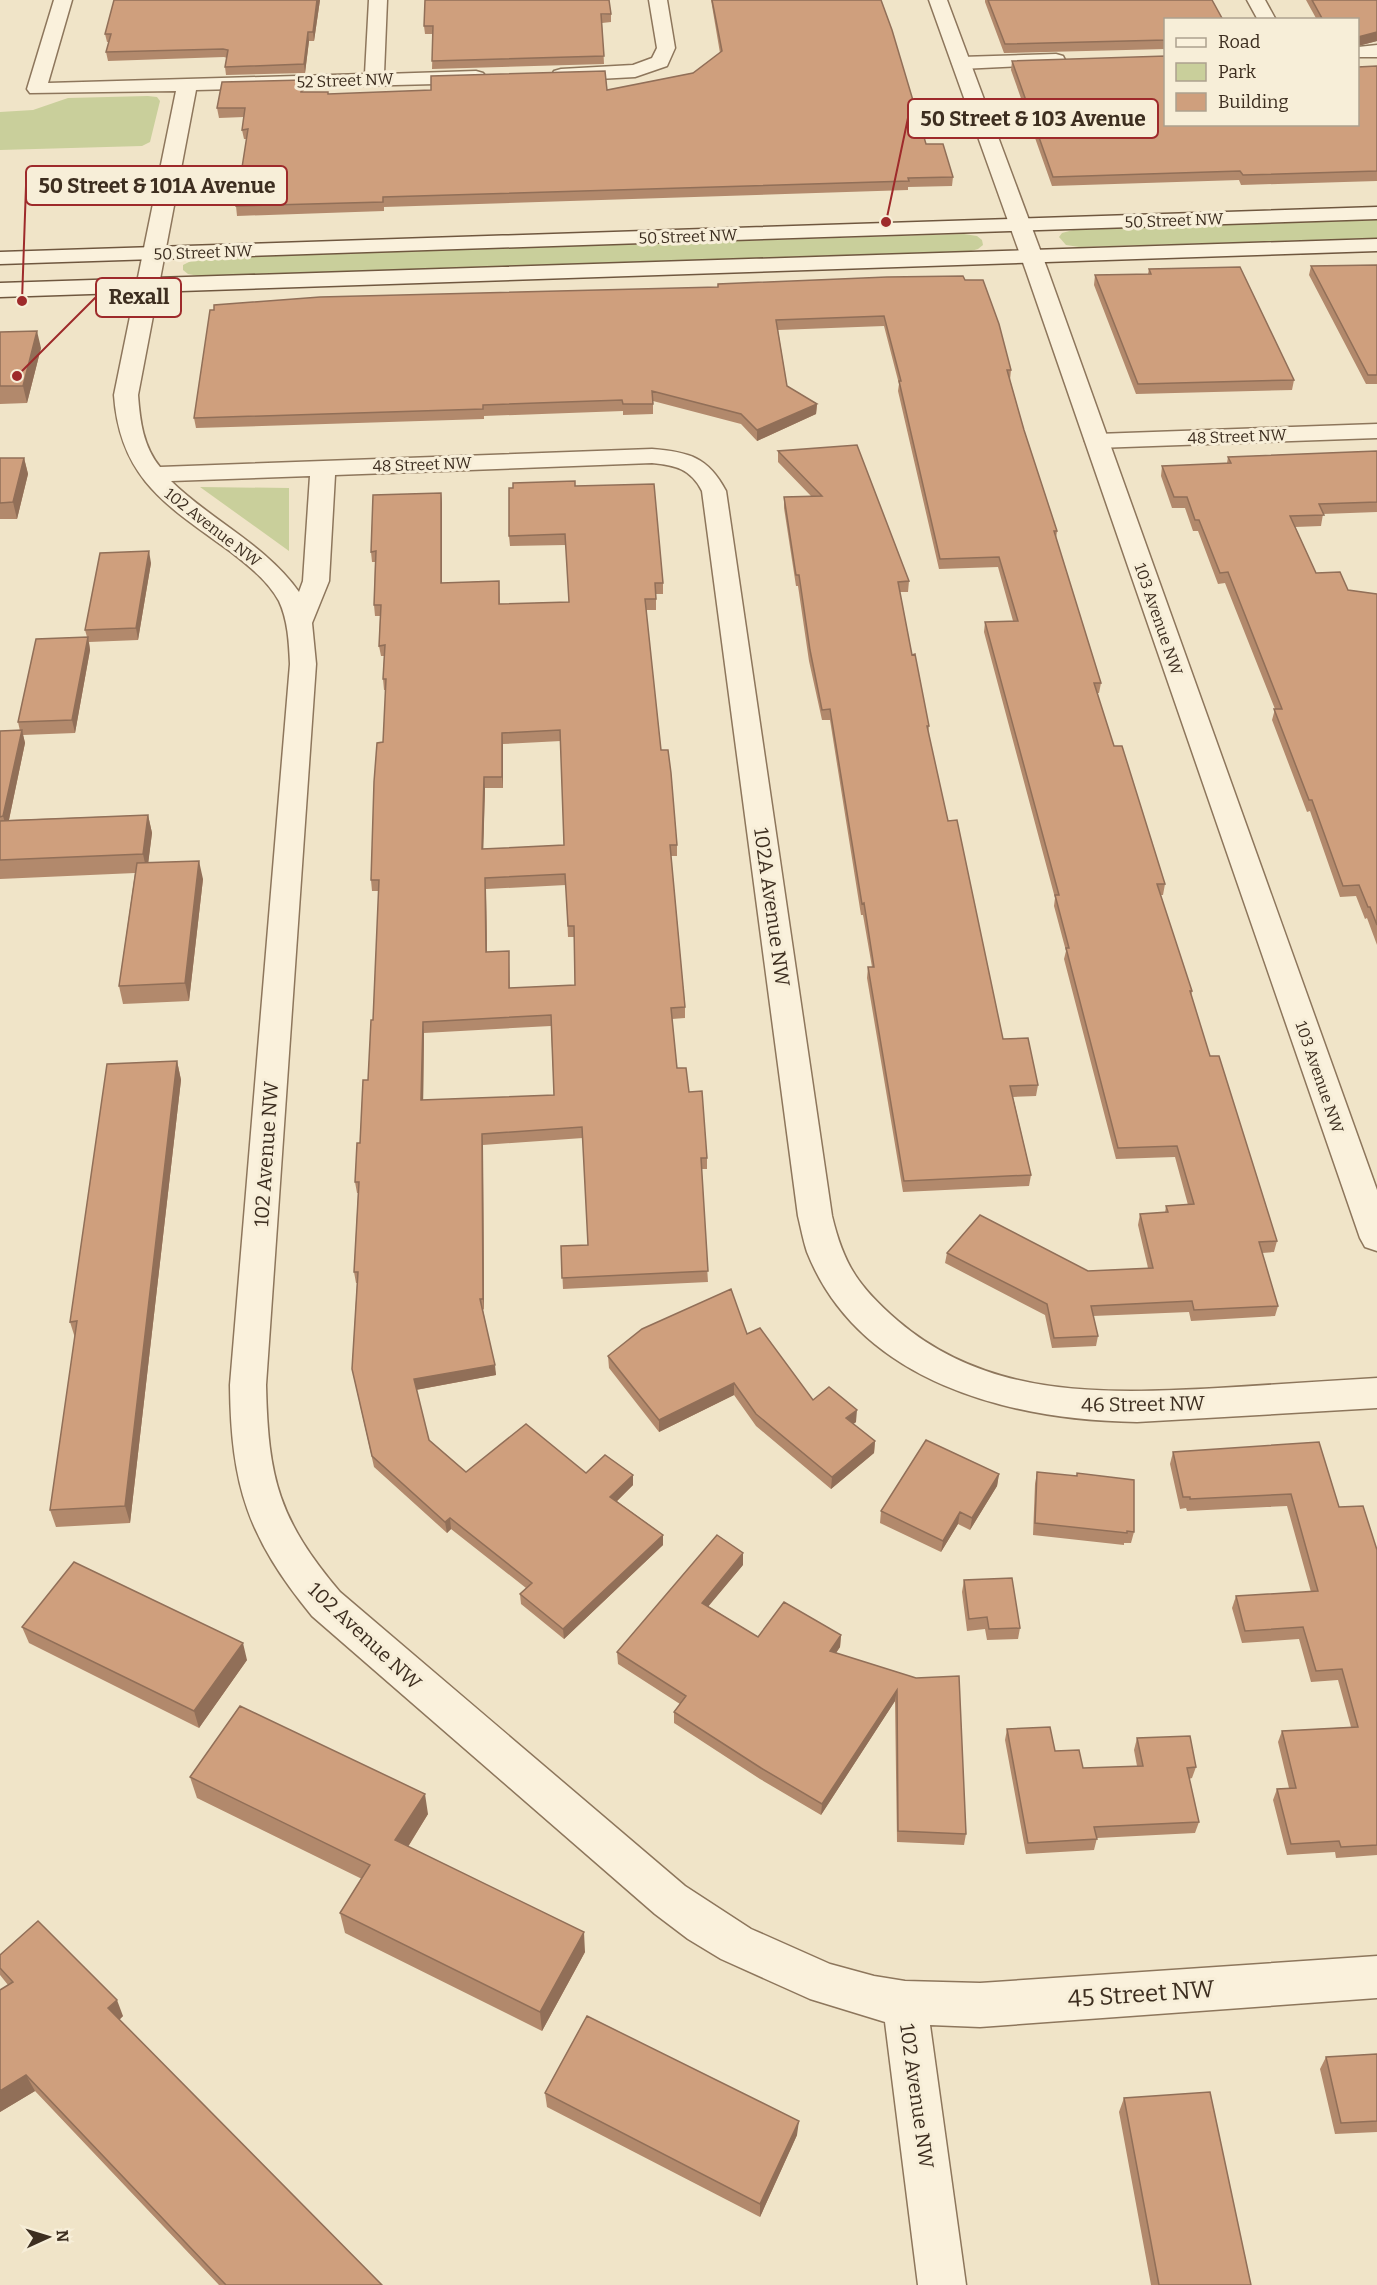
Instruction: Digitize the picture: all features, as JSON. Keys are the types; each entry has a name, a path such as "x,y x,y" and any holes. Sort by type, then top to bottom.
{"street":[{"name":"52 Street NW","path":"63,0 37,89 490,76"},
{"path":"374,80 378,0"},
{"path":"546,75 622,73 660,62 666,48 658,0"},
{"name":"103 Avenue NW","path":"938,0 1020,224 1377,1238"},
{"path":"1256,0 1266,18"},
{"path":"1359,52 1377,51"},
{"path":"961,63 1071,60"},
{"name":"102 Avenue NW","path":"187,85 127,386 125,415 136,452 152,475 178,503 266,568 292,602 299,623 303,687 248,1385 250,1455 261,1497 275,1536 300,1575 332,1610 670,1900 736,1944 779,1965 844,1990 905,2003 942,2285"},
{"name":"50 Street NW","path":"0,290 152,269 1020,224 1377,213"},
{"name":"50 Street NW","path":"0,258 152,269 1031,256 1377,245"},
{"name":"48 Street NW","path":"1096,441 1377,431"},
{"name":"48 Street NW","path":"152,475 652,456 692,464"},
{"name":"102A Avenue NW","path":"692,464 702,470 714,491 815,1216 825,1252 839,1280 861,1308 888,1336"},
{"name":"102 Avenue NW","path":"299,623 316,581 323,468"},
{"name":"46 Street NW","path":"888,1336 923,1359 960,1379 995,1391 1074,1406 1137,1407 1377,1393"},
{"name":"45 Street NW","path":"905,2003 980,2005 1377,1977"}],"green space":[{"path":"157,97 160,101 150,142 142,146 0,150 0,112 33,110 68,98"},
{"path":"1377,220 1377,238 1079,247 1066,245 1059,237 1062,233 1073,230"},
{"path":"964,234 977,236 982,240 983,245 971,251 199,276 188,274 183,270 183,265 197,258"},
{"path":"200,487 289,488 289,551"}],"building":[{"path":"114,0 317,0 313,32 308,32 304,64 225,67 228,50 223,49 106,52 111,34 105,34"},
{"path":"425,0 609,0 611,14 601,14 604,56 432,61 433,26 424,26"},
{"path":"712,0 881,0 926,144 943,144 953,177 908,178 909,181 383,197 383,202 236,206 248,129 242,130 245,108 217,108 222,82 303,80 301,92 328,92 328,94 431,90 431,76 605,71 607,90 693,73 722,51"},
{"path":"988,0 1212,0 1222,18 1164,18 1164,40 1005,44"},
{"path":"1312,0 1377,0 1377,32 1359,37 1359,18 1322,18"},
{"path":"1164,56 1164,126 1359,126 1359,67 1377,66 1377,171 1243,175 1240,171 1053,177 1012,61"},
{"path":"1377,265 1377,375 1368,375 1311,266"},
{"path":"1240,267 1294,380 1138,384 1095,275 1151,274 1149,269"},
{"path":"963,276 965,280 983,280 999,324 1011,370 1007,370 1024,430 1057,531 1054,531 1101,683 1094,683 1114,746 1122,746 1165,884 1157,884 1192,991 1190,991 1210,1056 1219,1056 1277,1241 1259,1242 1278,1306 1194,1310 1192,1301 1091,1306 1098,1336 1054,1338 1047,1304 947,1253 980,1215 1088,1271 1153,1268 1140,1214 1168,1212 1166,1206 1194,1204 1177,1146 1118,1148 1066,948 1069,948 1055,895 1059,895 985,622 1018,621 999,557 940,559 899,381 901,381 884,316 776,320 787,386 817,404 757,430 741,414 652,391 653,404 623,404 622,400 483,405 483,409 194,418 210,310 214,310 214,305 320,297 718,287 718,284"},
{"path":"37,331 23,386 0,386 0,332"},
{"path":"857,445 909,581 898,582 912,655 915,654 929,726 927,726 948,821 957,820 1003,1039 1028,1038 1038,1085 1010,1086 1031,1175 904,1181 868,967 874,967 864,903 862,904 830,709 822,710 799,575 796,575 784,497 822,496 778,451"},
{"path":"1377,451 1377,502 1319,504 1324,515 1290,516 1316,573 1340,572 1348,590 1377,594 1377,925 1359,885 1343,886 1312,800 1309,800 1274,709 1282,709 1228,572 1220,573 1199,520 1195,520 1187,497 1174,497 1162,466 1231,463 1228,457"},
{"path":"0,458 24,458 13,502 0,503"},
{"path":"575,481 575,486 654,484 663,583 655,583 656,599 645,599 661,750 668,750 671,773 677,845 670,845 685,1007 671,1008 677,1068 686,1068 689,1092 702,1091 707,1158 701,1158 708,1271 562,1278 561,1246 588,1245 582,1127 482,1134 483,1299 480,1299 495,1365 414,1379 429,1440 466,1472 526,1424 586,1473 605,1455 633,1475 610,1497 663,1535 563,1629 520,1594 532,1583 450,1518 445,1522 372,1456 352,1369 358,1272 354,1272 359,1182 355,1182 357,1143 360,1143 363,1080 368,1080 379,880 371,880 374,782 377,743 383,742 386,679 383,679 385,645 379,646 381,605 374,605 376,551 371,552 373,495 441,493 441,583 499,581 499,604 569,602 565,534 509,536 509,488 513,488 513,483","holes":["560,730 564,845 482,849 484,777 502,777 502,733","565,874 568,926 574,926 575,985 509,988 509,951 486,952 485,878","551,1015 554,1095 421,1100 423,1022"]},
{"path":"149,551 136,628 85,630 100,553"},
{"path":"88,637 72,720 18,722 36,639"},
{"path":"22,730 3,816 0,817 0,731"},
{"path":"148,815 143,854 0,860 0,821"},
{"path":"199,861 185,983 119,986 137,863"},
{"path":"177,1061 125,1506 50,1510 77,1321 70,1322 107,1064"},
{"path":"731,1289 747,1334 760,1328 813,1400 829,1387 857,1410 846,1418 875,1441 832,1477 756,1414 734,1383 659,1420 608,1356 642,1329"},
{"path":"926,1440 999,1474 972,1518 960,1512 943,1541 881,1511"},
{"path":"1319,1442 1339,1507 1363,1506 1377,1550 1377,1845 1341,1847 1339,1841 1291,1844 1277,1789 1296,1788 1282,1731 1358,1727 1342,1669 1316,1671 1303,1627 1245,1631 1236,1596 1318,1591 1291,1494 1190,1499 1190,1497 1183,1497 1173,1452"},
{"path":"1037,1472 1077,1476 1077,1473 1134,1480 1134,1532 1035,1523"},
{"path":"717,1535 743,1553 702,1603 758,1637 784,1602 841,1635 830,1651 916,1678 959,1676 966,1834 898,1831 897,1690 822,1804 674,1712 686,1696 617,1652"},
{"path":"74,1562 243,1643 194,1711 22,1627"},
{"path":"1012,1578 1020,1628 989,1629 987,1617 969,1619 964,1580"},
{"path":"240,1706 425,1794 395,1840 584,1932 540,2012 340,1913 370,1865 190,1777"},
{"path":"1050,1727 1055,1751 1079,1750 1083,1768 1143,1766 1137,1738 1190,1736 1196,1767 1187,1768 1199,1822 1094,1827 1097,1839 1028,1843 1007,1729"},
{"path":"38,1921 117,2000 108,2008 382,2285 226,2285 26,2075 0,2091 0,1990 13,1982 0,1968 0,1955"},
{"path":"587,2016 799,2121 760,2204 545,2093"},
{"path":"1377,2054 1377,2121 1341,2123 1326,2057"},
{"path":"1210,2092 1251,2285 1159,2285 1124,2098"}],"place":[{"name":"50 Street & 103 Avenue","path":"886,222"},
{"name":"50 Street & 101A Avenue","path":"22,301"},
{"name":"Rexall","path":"17,376"}]}
